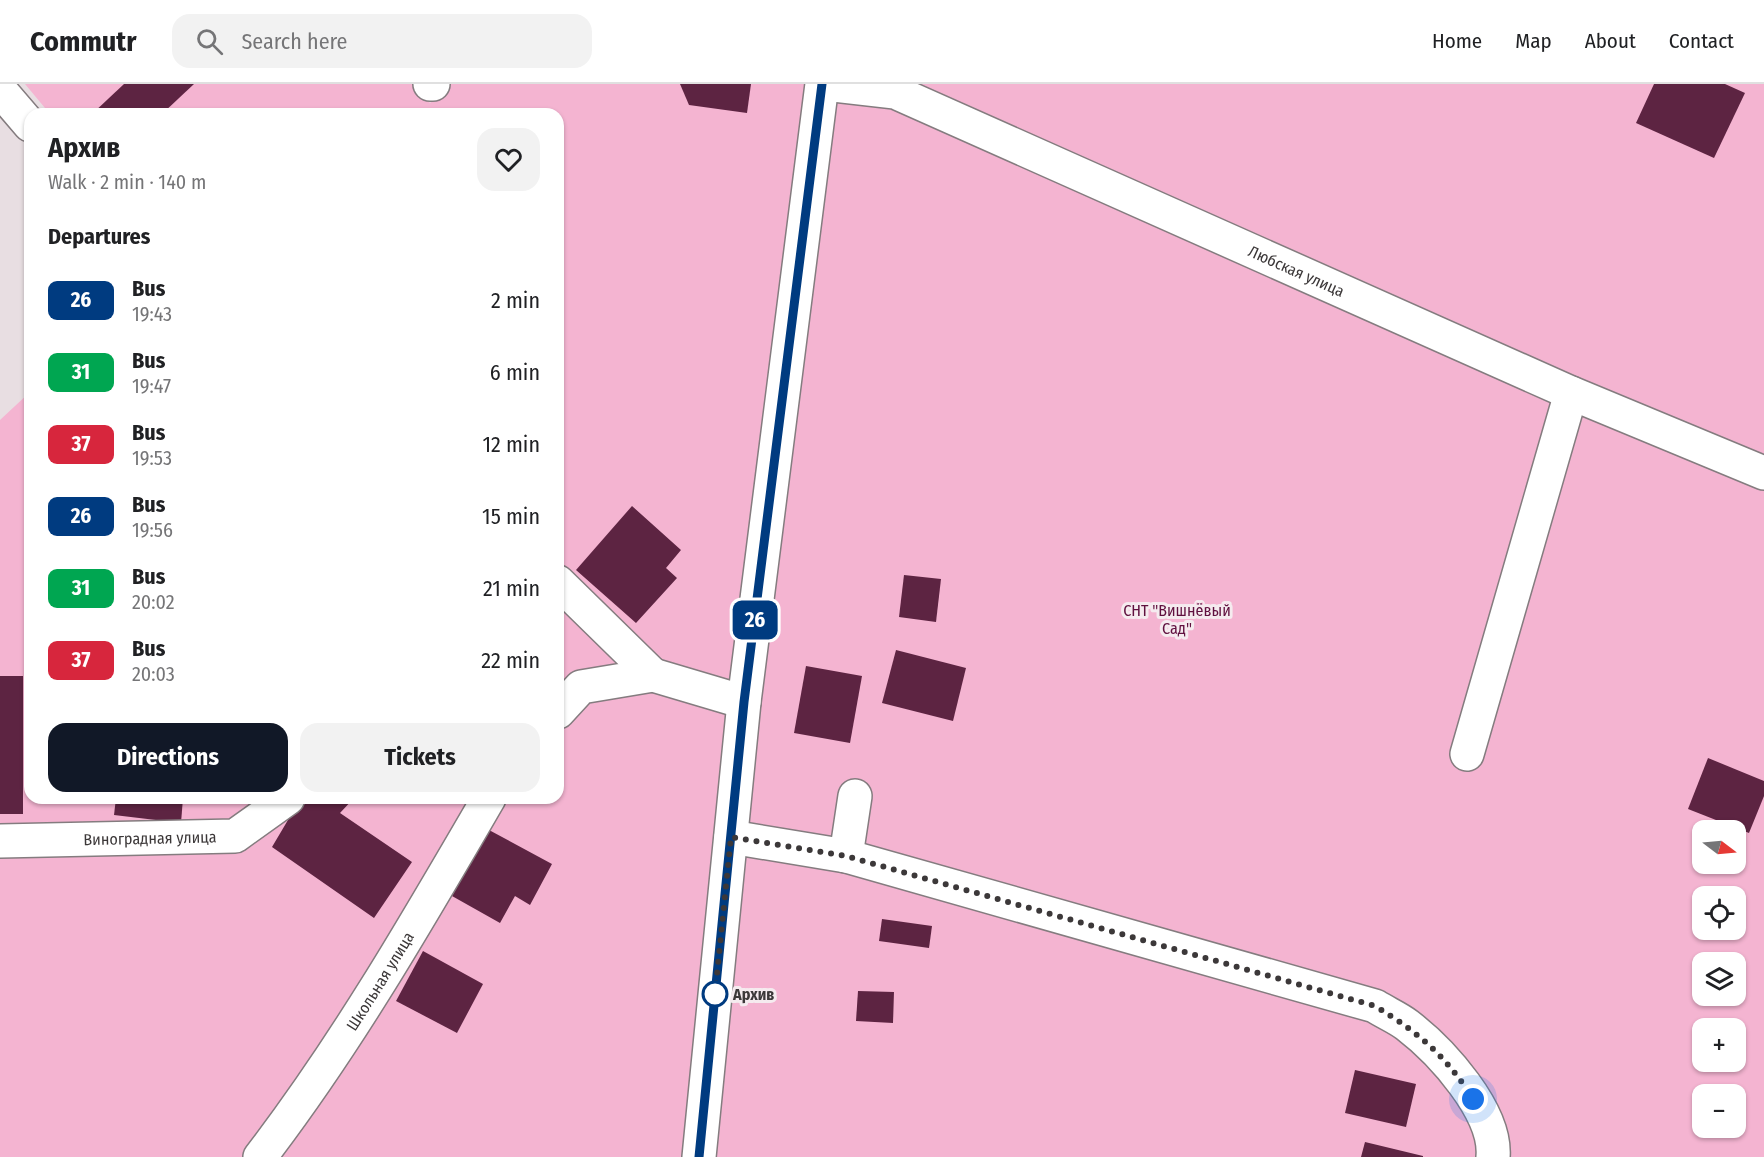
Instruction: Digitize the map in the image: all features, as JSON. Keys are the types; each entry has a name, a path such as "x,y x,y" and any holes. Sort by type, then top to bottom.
{"street":[{"name":"Любская улица","path":"824,84 895,92 1571,393 1764,473"},
{"path":"699,1157 744,702 824,84"},
{"path":"0,90 24,118"},
{"path":"1467,754 1571,393"},
{"path":"564,588 653,675"},
{"path":"569,689 653,675 744,702"},
{"path":"846,856 855,796"},
{"name":"Виноградная улица","path":"0,841 235,836 280,804"},
{"name":"Школьная улица","path":"260,1157 284,1125 411,933 486,804"},
{"path":"731,837 846,856 1375,1006 1407,1025 1454,1068 1483,1115 1494,1147 1493,1157"}],"green space":[{"name":"СНТ \"Вишнёвый Сад\"","path":"25,84 412,84 430,103 450,84 1764,84 1764,1157 0,1157 0,420 24,398 24,804 564,804 564,108 45,108"}],"building":[{"path":"124,84 194,84 168,108 98,108"},
{"path":"680,84 751,84 747,113 689,105"},
{"path":"1654,84 1725,84 1745,93 1714,158 1636,123"},
{"path":"632,506 681,550 666,568 677,578 636,623 576,570"},
{"path":"904,575 941,579 936,622 899,617"},
{"path":"896,650 966,668 953,721 882,703"},
{"path":"806,666 862,676 850,743 794,733"},
{"path":"0,676 23,676 23,814 0,814"},
{"path":"1708,758 1764,781 1764,796 1749,833 1746,832 1746,820 1716,820 1688,809"},
{"path":"115,804 183,804 181,823 114,815"},
{"path":"297,804 348,804 340,813 412,862 374,918 272,847"},
{"path":"489,830 552,864 530,905 515,896 500,923 452,896"},
{"path":"882,919 932,926 929,948 879,941"},
{"path":"423,951 483,984 457,1033 396,1001"},
{"path":"858,991 894,992 893,1023 856,1021"},
{"path":"1355,1070 1416,1084 1406,1127 1345,1113"},
{"path":"1365,1142 1423,1156 1423,1157 1361,1157"}],"bus line":[{"name":"26","path":"699,1157 744,702 822,84"}],"place":[{"name":"Архив","path":"715,994"}],"route":[{"path":"715,994 731,837 846,856 1375,1006 1407,1025 1454,1068 1473,1099"}]}
